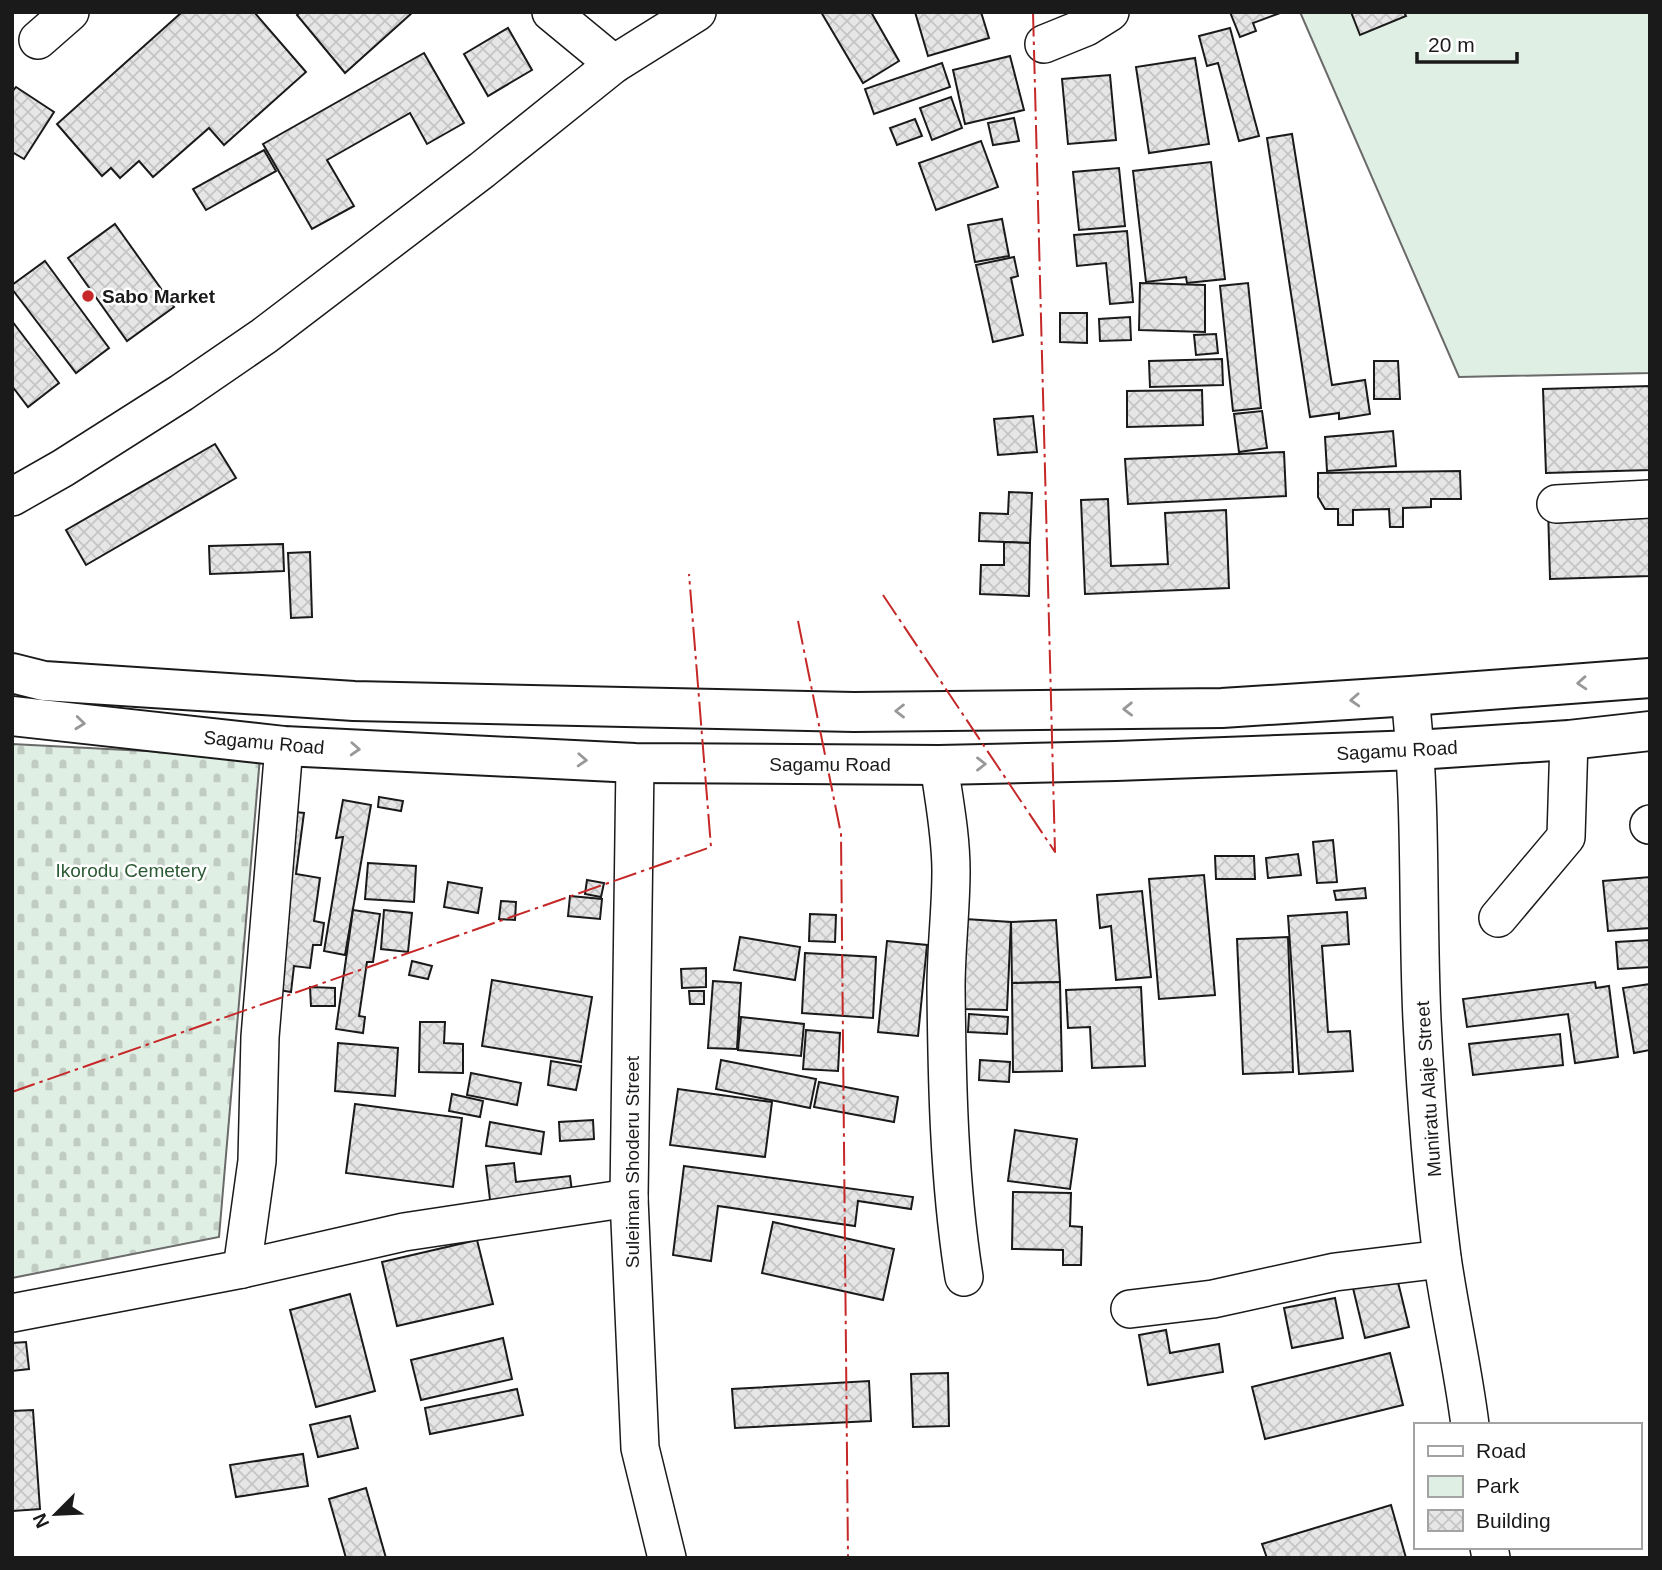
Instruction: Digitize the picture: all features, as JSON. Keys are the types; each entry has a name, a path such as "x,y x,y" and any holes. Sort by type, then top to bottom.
{"highway":[{"path":"12,673 44,681 354,701 840,711 1222,708 1650,678"},
{"name":"Sagamu Road","path":"12,716 284,746 635,763 939,765 1116,761 1416,750 1569,740 1650,731"}],"street":[{"path":"38,40 70,12"},
{"path":"551,12 614,64"},
{"path":"12,497 170,401 264,336 482,170 614,64 697,12"},
{"path":"1044,44 1086,27 1110,12"},
{"path":"1556,504 1650,499"},
{"name":"Muniratu Alaje Street","path":"1410,696 1416,750 1422,1020 1433,1173 1443,1259 1470,1423"},
{"path":"1498,918 1566,837 1569,740"},
{"path":"242,1269 257,1161 260,1038 284,746"},
{"name":"Suleiman Shoderu Street","path":"635,763 629,1198 640,1448 667,1558"},
{"path":"939,765 951,857 946,986 956,1223 964,1277"},
{"path":"12,1312 242,1269 404,1232 629,1198"},
{"path":"1129,1308 1213,1299 1335,1272 1443,1259"}],"green space":[{"path":"1300,12 1650,12 1650,373 1459,377"},
{"name":"Ikorodu Cemetery","path":"12,744 260,757 219,1237 12,1278"}],"building":[{"path":"182,12 254,12 306,72 224,145 209,128 153,177 139,161 120,178 111,168 102,176 57,124"},
{"path":"300,12 413,12 345,73 297,15"},
{"path":"821,12 871,12 899,61 863,83"},
{"path":"915,12 981,12 989,38 928,56"},
{"path":"1230,12 1280,13 1253,23 1256,31 1240,37"},
{"path":"1351,12 1404,12 1406,16 1360,35"},
{"path":"508,28 532,70 488,96 464,54"},
{"path":"1230,28 1259,136 1239,141 1218,63 1207,66 1199,36"},
{"path":"424,53 464,123 427,144 410,113 327,160 354,206 312,229 263,144"},
{"path":"1010,56 1024,110 965,124 953,70"},
{"path":"1195,58 1209,144 1149,153 1136,67"},
{"path":"942,63 950,87 874,114 865,89"},
{"path":"1110,75 1116,140 1068,144 1062,79"},
{"path":"16,87 54,112 24,159 12,152 12,92"},
{"path":"951,97 962,128 932,140 920,108"},
{"path":"1014,118 1019,141 993,145 988,123"},
{"path":"915,119 922,136 897,145 890,128"},
{"path":"1292,134 1332,385 1365,380 1370,414 1339,419 1339,413 1310,417 1267,138"},
{"path":"981,141 998,187 936,210 919,163"},
{"path":"264,150 276,171 206,210 193,189"},
{"path":"1211,162 1225,279 1187,283 1186,277 1146,282 1133,171"},
{"path":"1119,168 1125,226 1079,230 1073,172"},
{"path":"1002,219 1009,256 975,262 968,225"},
{"path":"115,224 174,307 127,341 68,258"},
{"path":"1127,231 1133,302 1110,304 1106,263 1077,266 1074,235"},
{"path":"1014,257 1018,276 1011,278 1023,335 993,342 976,265"},
{"path":"45,261 109,348 76,373 12,289 12,285"},
{"path":"1140,283 1205,285 1205,332 1139,330"},
{"path":"1248,283 1261,408 1233,411 1220,286"},
{"path":"1060,313 1087,313 1087,343 1060,342"},
{"path":"1130,317 1131,340 1100,341 1099,319"},
{"path":"12,321 59,383 28,407 12,386"},
{"path":"1216,334 1218,353 1196,355 1194,335"},
{"path":"1222,359 1223,385 1150,387 1149,361"},
{"path":"1374,361 1398,361 1400,399 1374,399"},
{"path":"1650,386 1650,470 1546,473 1543,389"},
{"path":"1202,390 1203,425 1127,427 1127,391"},
{"path":"1262,411 1267,448 1239,452 1234,414"},
{"path":"1033,416 1037,452 998,455 994,419"},
{"path":"1393,431 1396,466 1327,471 1325,437"},
{"path":"215,444 236,478 86,565 66,530"},
{"path":"1284,452 1286,496 1128,504 1125,459"},
{"path":"1460,471 1461,499 1431,499 1431,507 1403,508 1403,527 1390,527 1389,509 1353,510 1353,525 1338,525 1338,509 1325,509 1318,497 1318,473"},
{"path":"1009,492 1032,493 1030,543 979,541 980,513 1008,514"},
{"path":"1108,499 1111,566 1168,564 1165,513 1226,510 1229,588 1085,594 1081,500"},
{"path":"1650,504 1650,576 1550,579 1548,507"},
{"path":"1004,542 1030,543 1029,596 980,594 981,565 1004,565"},
{"path":"283,544 284,571 210,574 209,546"},
{"path":"310,552 312,617 291,618 288,553"},
{"path":"379,797 403,801 401,811 378,807"},
{"path":"343,800 371,805 345,955 324,951 343,837 336,838"},
{"path":"295,812 304,813 296,874 320,878 314,921 324,923 321,945 313,945 310,968 294,966 291,992 273,989"},
{"path":"1333,840 1337,882 1317,883 1313,842"},
{"path":"1298,854 1301,875 1268,878 1266,858"},
{"path":"1215,856 1254,856 1255,879 1216,879"},
{"path":"368,863 416,866 414,902 365,899"},
{"path":"1204,875 1215,995 1159,999 1149,879"},
{"path":"1650,877 1650,928 1608,931 1603,881"},
{"path":"587,880 604,883 601,897 585,894"},
{"path":"448,882 482,888 478,913 444,907"},
{"path":"1365,888 1366,898 1336,900 1334,891"},
{"path":"1142,891 1151,977 1116,980 1111,926 1100,928 1097,895"},
{"path":"570,896 602,899 600,919 568,916"},
{"path":"501,901 516,902 515,920 499,919"},
{"path":"353,910 380,914 373,962 367,962 359,1016 365,1017 363,1033 336,1029"},
{"path":"384,910 412,913 408,952 381,949"},
{"path":"1347,912 1349,944 1322,946 1328,1032 1350,1031 1353,1071 1299,1074 1288,916"},
{"path":"810,914 836,915 835,942 809,941"},
{"path":"965,919 1011,922 1007,1010 962,1009"},
{"path":"1056,920 1060,982 1012,983 1011,922"},
{"path":"740,937 800,947 795,980 734,970"},
{"path":"1288,937 1293,1072 1243,1074 1237,939"},
{"path":"1650,940 1650,967 1618,969 1616,942"},
{"path":"887,941 927,945 918,1036 878,1032"},
{"path":"805,953 876,957 873,1018 802,1013"},
{"path":"412,961 432,966 428,979 409,975"},
{"path":"706,968 706,987 682,988 681,969"},
{"path":"492,980 592,997 581,1062 482,1046"},
{"path":"713,981 741,983 737,1049 708,1048"},
{"path":"1060,982 1062,1071 1013,1072 1012,983"},
{"path":"1595,982 1596,988 1609,986 1618,1057 1575,1063 1568,1014 1467,1027 1463,999"},
{"path":"1650,984 1650,1050 1634,1053 1623,988"},
{"path":"310,987 335,988 335,1006 311,1006"},
{"path":"1141,987 1145,1066 1092,1068 1090,1027 1068,1028 1066,990"},
{"path":"689,991 704,991 704,1004 690,1004"},
{"path":"969,1014 1008,1017 1007,1034 968,1032"},
{"path":"741,1017 804,1024 801,1056 738,1050"},
{"path":"420,1022 445,1022 444,1043 463,1044 463,1073 419,1072"},
{"path":"806,1030 840,1033 838,1071 803,1069"},
{"path":"1560,1034 1563,1065 1473,1075 1469,1044"},
{"path":"338,1043 398,1048 395,1096 335,1091"},
{"path":"721,1060 816,1079 810,1108 716,1089"},
{"path":"980,1060 1010,1062 1009,1082 979,1080"},
{"path":"551,1061 581,1066 576,1090 548,1085"},
{"path":"471,1073 521,1083 517,1105 467,1095"},
{"path":"819,1082 898,1097 894,1122 814,1107"},
{"path":"678,1089 772,1102 765,1157 670,1145"},
{"path":"452,1094 483,1101 480,1117 449,1111"},
{"path":"355,1104 462,1118 453,1187 346,1173"},
{"path":"593,1120 594,1139 560,1141 559,1122"},
{"path":"490,1122 544,1132 541,1154 486,1146"},
{"path":"1015,1130 1077,1139 1070,1189 1008,1181"},
{"path":"514,1163 516,1182 570,1176 573,1199 491,1208 486,1166"},
{"path":"684,1166 913,1197 911,1209 858,1201 855,1226 718,1206 711,1261 673,1255"},
{"path":"1013,1192 1071,1193 1070,1226 1082,1227 1081,1265 1063,1265 1063,1250 1012,1249"},
{"path":"773,1222 894,1249 883,1300 762,1273"},
{"path":"477,1240 493,1304 397,1326 382,1262"},
{"path":"1396,1274 1409,1327 1365,1338 1352,1284"},
{"path":"350,1294 375,1391 316,1407 290,1310"},
{"path":"1335,1298 1343,1338 1292,1348 1284,1308"},
{"path":"1166,1330 1170,1353 1219,1344 1223,1372 1148,1385 1139,1335"},
{"path":"503,1338 512,1379 421,1400 411,1360"},
{"path":"26,1342 29,1369 12,1371 12,1343"},
{"path":"1390,1353 1403,1405 1265,1439 1252,1387"},
{"path":"948,1373 949,1426 913,1427 911,1374"},
{"path":"869,1381 871,1421 735,1428 732,1389"},
{"path":"517,1389 523,1415 430,1434 425,1408"},
{"path":"33,1410 40,1509 13,1511 12,1411"},
{"path":"350,1416 358,1448 318,1457 310,1425"},
{"path":"303,1454 308,1486 236,1497 230,1465"},
{"path":"366,1488 386,1558 346,1558 329,1499"},
{"path":"1391,1505 1406,1558 1267,1558 1262,1544"}],"power":[{"path":"883,595 1055,852 1033,12"},
{"path":"12,1092 711,847 689,574"},
{"path":"798,621 841,834 848,1558"}],"place":[{"name":"Sabo Market","path":"88,296"}]}
